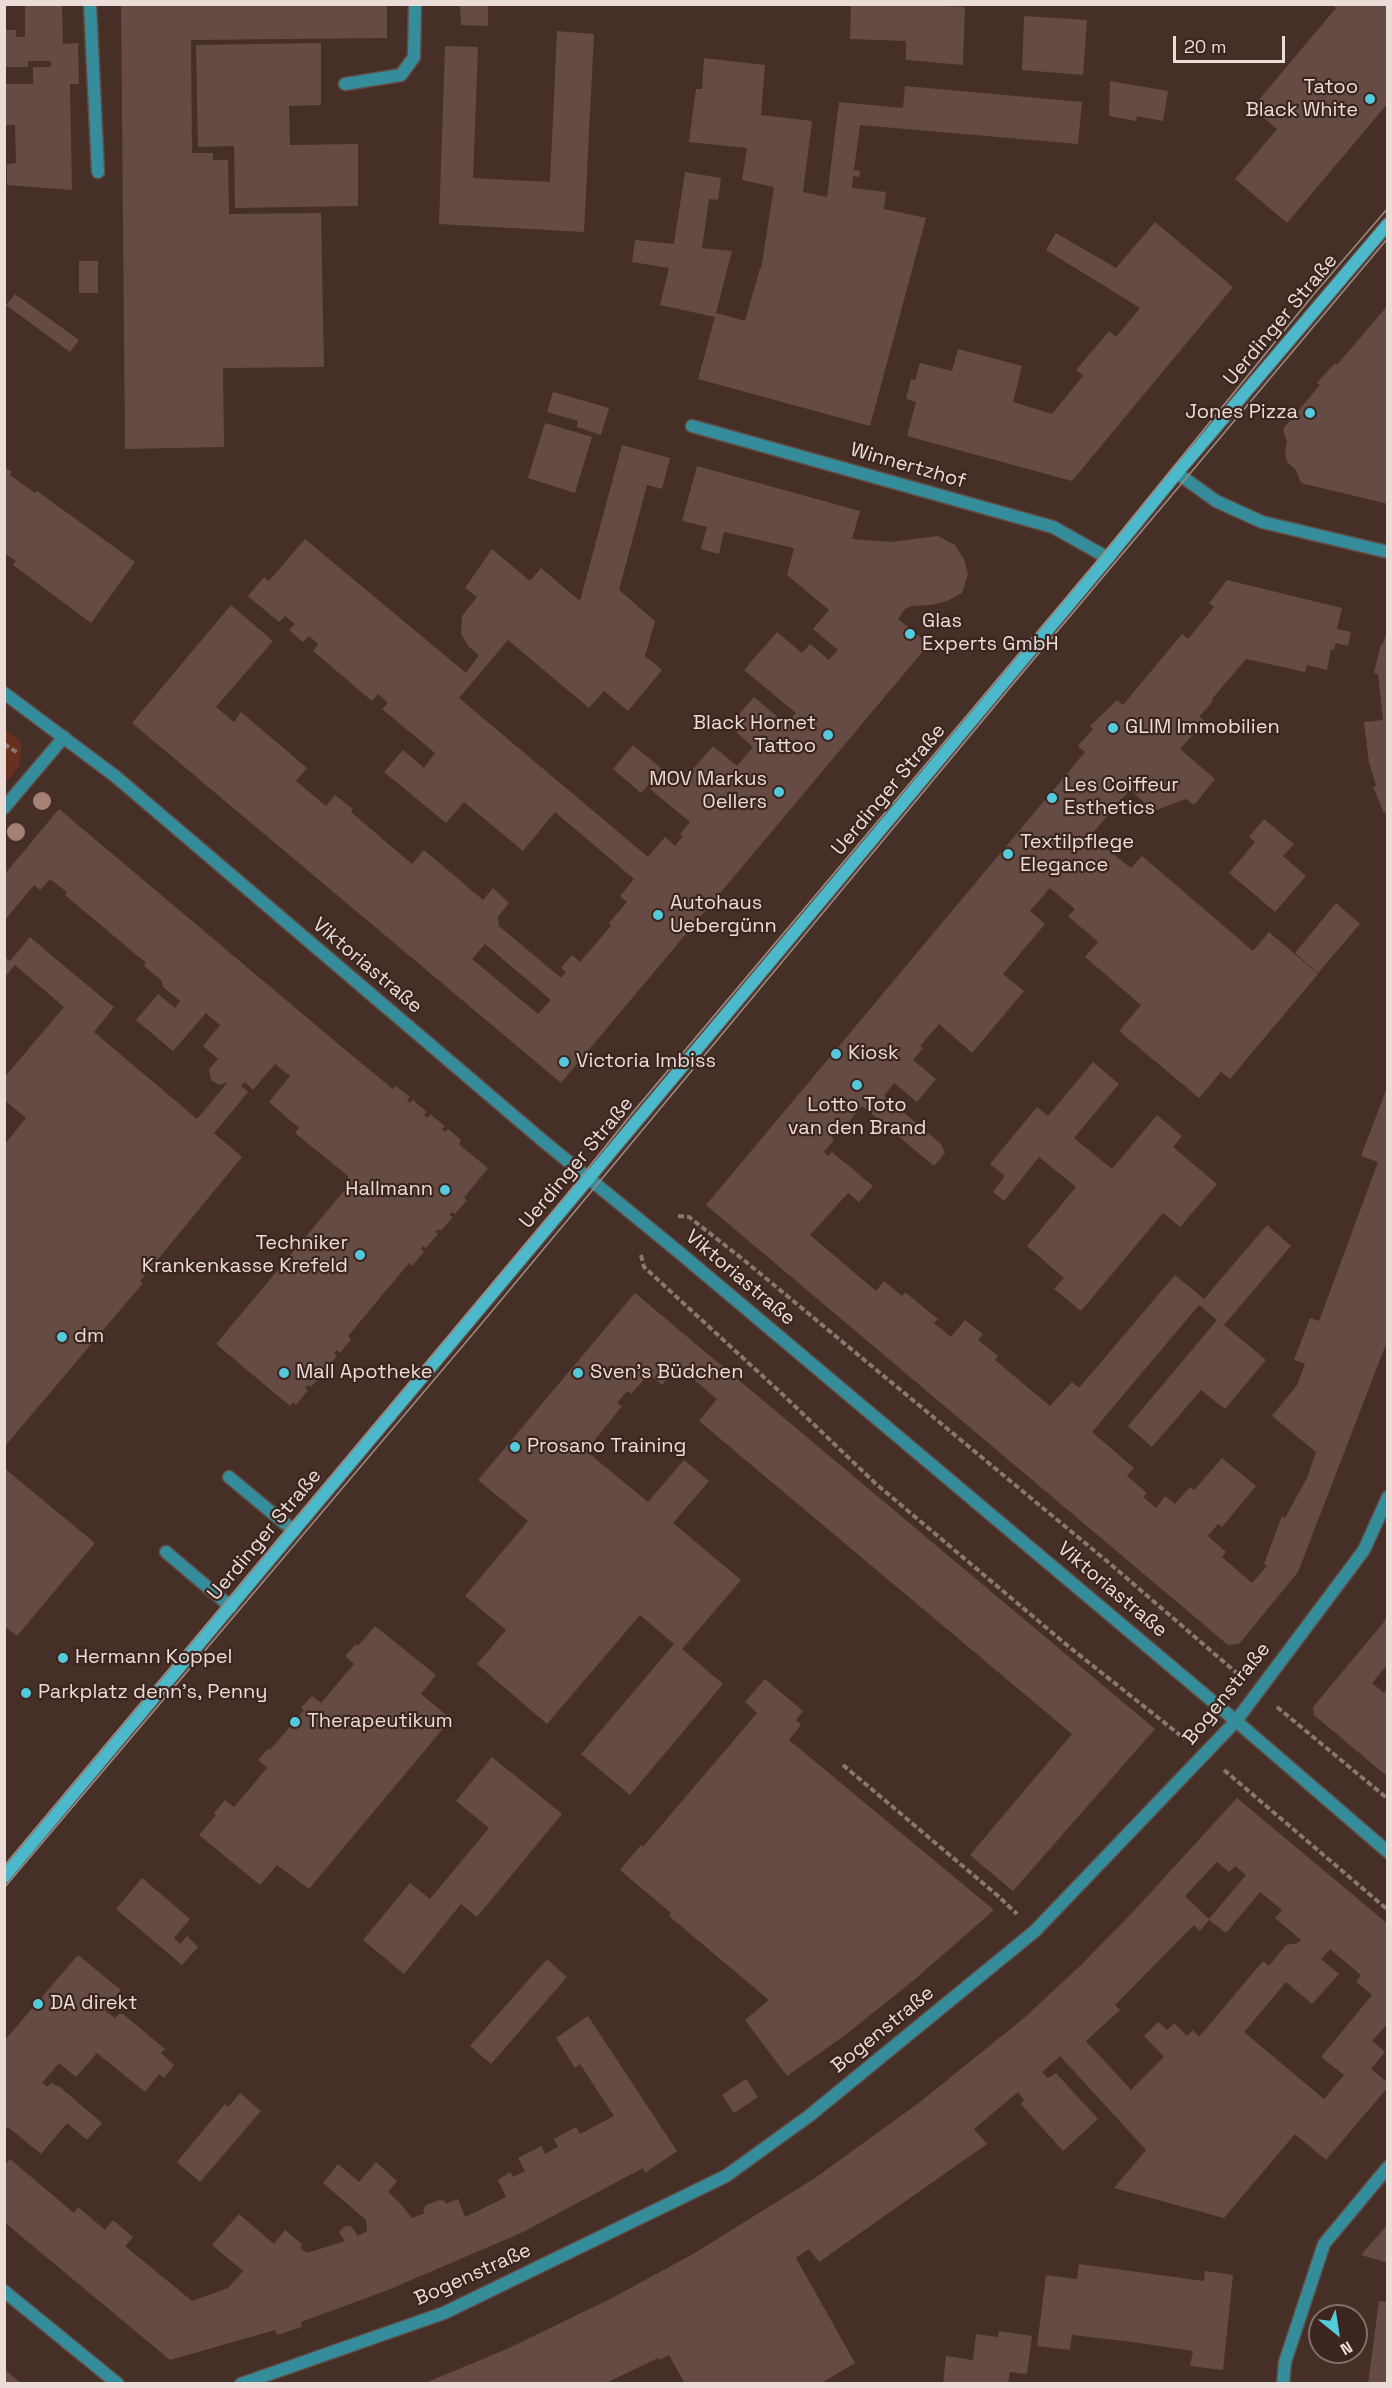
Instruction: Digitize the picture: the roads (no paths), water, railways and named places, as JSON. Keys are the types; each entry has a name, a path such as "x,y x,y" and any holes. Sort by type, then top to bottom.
{"main road":[{"name":"Uerdinger Straße","path":"4,1877 1177,473 1388,224"}],"street":[{"path":"90,4 98,172"},
{"path":"345,84 401,75 414,57 415,4"},
{"name":"Winnertzhof","path":"692,426 1053,527 1108,558"},
{"path":"1177,473 1216,501 1262,522 1388,552"},
{"name":"Viktoriastraße","path":"4,693 115,776 588,1179 1236,1721 1388,1852"},
{"path":"4,808 64,737"},
{"path":"229,1477 294,1531"},
{"name":"Bogenstraße","path":"241,2384 444,2313 726,2176 809,2116 1035,1931 1236,1721 1364,1550 1388,1497"},
{"path":"166,1552 231,1607"},
{"path":"1283,2384 1285,2362 1324,2244 1388,2167"},
{"path":"4,2291 118,2384"}],"tram line":[{"path":"4,1866 568,1193 633,1112 1102,555 1314,294 1388,208"},
{"path":"4,1888 477,1329 1013,684 1388,238"}],"place":[{"name":"Tatoo Black White","path":"1370,99"},
{"name":"Jones Pizza","path":"1310,413"},
{"name":"Glas Experts GmbH","path":"910,634"},
{"name":"GLIM Immobilien","path":"1113,728"},
{"name":"Black Hornet Tattoo","path":"828,735"},
{"name":"MOV Markus Oellers","path":"779,792"},
{"name":"Les Coiffeur Esthetics","path":"1052,798"},
{"name":"Textilpflege Elegance","path":"1008,854"},
{"name":"Autohaus Uebergünn","path":"658,915"},
{"name":"Kiosk","path":"836,1054"},
{"name":"Victoria Imbiss","path":"564,1062"},
{"name":"Lotto Toto van den Brand","path":"857,1085"},
{"name":"Hallmann","path":"445,1190"},
{"name":"Techniker Krankenkasse Krefeld","path":"360,1255"},
{"name":"dm","path":"62,1337"},
{"name":"Mall Apotheke","path":"284,1373"},
{"name":"Sven's Büdchen","path":"578,1373"},
{"name":"Prosano Training","path":"515,1447"},
{"name":"Hermann Koppel","path":"63,1658"},
{"name":"Parkplatz denn's, Penny","path":"26,1693"},
{"name":"Therapeutikum","path":"295,1722"},
{"name":"DA direkt","path":"38,2004"}]}
